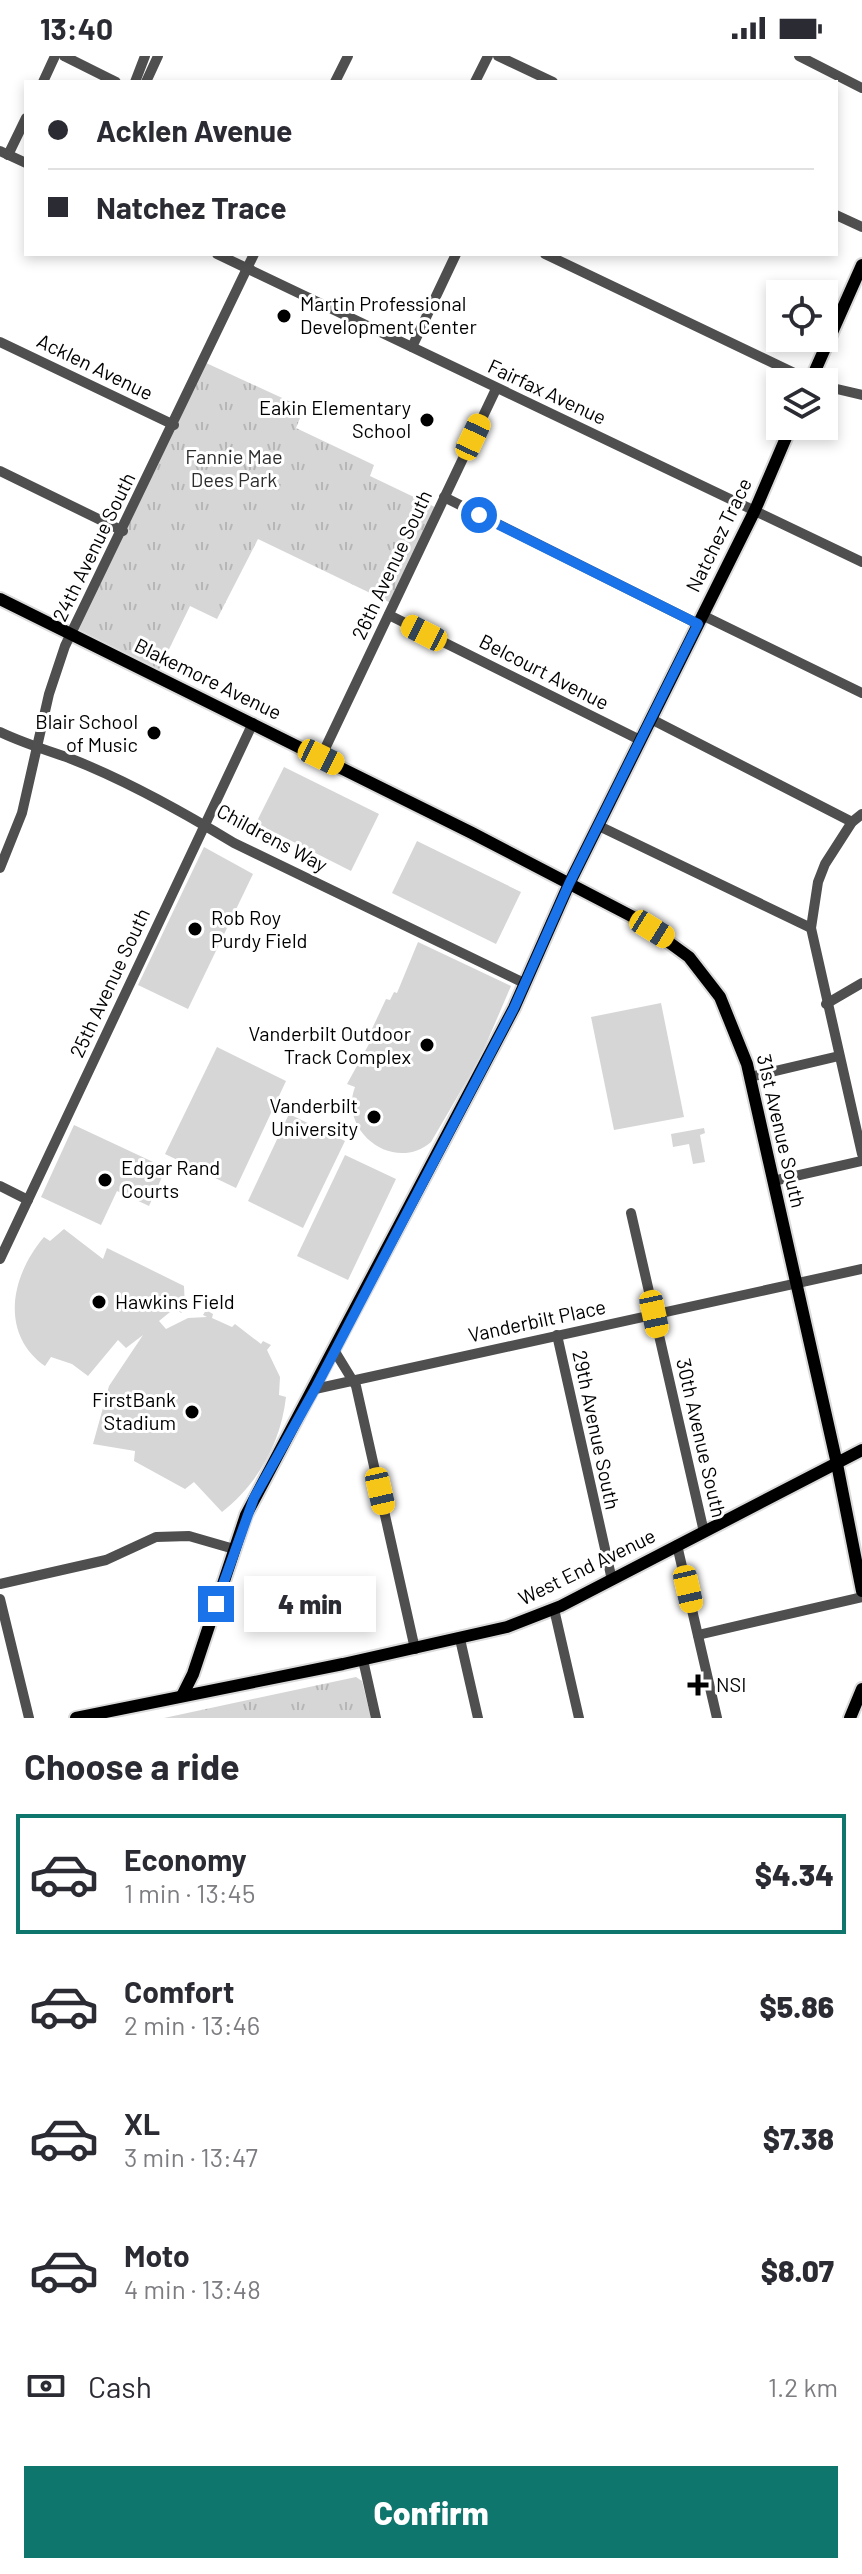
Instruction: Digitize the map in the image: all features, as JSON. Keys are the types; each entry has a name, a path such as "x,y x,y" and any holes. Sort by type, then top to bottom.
{"main road":[{"path":"818,368 862,265"},
{"name":"Natchez Trace","path":"182,1696 193,1674 254,1498 315,1389 524,983 569,884 755,510 785,440"},
{"name":"Blakemore Avenue","path":"0,599 321,757 569,884"},
{"name":"31st Avenue South","path":"569,884 647,926 689,957 720,997 732,1020 750,1077 837,1464 862,1594"},
{"name":"West End Avenue","path":"76,1718 460,1639 554,1609 862,1450"},
{"path":"850,1718 862,1689"}],"street":[{"path":"44,80 55,56"},
{"path":"64,56 112,80"},
{"path":"136,80 145,56"},
{"path":"147,80 158,56"},
{"path":"336,80 348,56"},
{"path":"476,80 488,56"},
{"path":"498,56 549,80"},
{"path":"799,56 862,88"},
{"path":"24,121 4,153 24,162"},
{"path":"838,216 862,227"},
{"name":"Fairfax Avenue","path":"221,256 862,562"},
{"name":"24th Avenue South","path":"0,866 22,813 49,694 71,634 253,256"},
{"path":"412,347 455,256"},
{"path":"560,257 784,368"},
{"name":"Acklen Avenue","path":"0,342 174,425"},
{"name":"26th Avenue South","path":"321,757 496,389"},
{"path":"838,389 862,395"},
{"path":"0,471 123,531"},
{"path":"444,497 862,693"},
{"name":"Belcourt Avenue","path":"389,615 640,740"},
{"path":"651,719 852,822"},
{"name":"25th Avenue South","path":"0,1259 253,723"},
{"name":"Childrens Way","path":"0,732 36,750 69,758 205,823 234,843 524,983"},
{"path":"862,814 852,822 833,849 818,882 811,928 862,1154"},
{"path":"599,826 811,928"},
{"path":"826,1004 862,983"},
{"path":"750,1077 839,1056"},
{"path":"773,1181 862,1161"},
{"path":"0,1186 28,1200"},
{"name":"30th Avenue South","path":"631,1213 704,1532"},
{"name":"Vanderbilt Place","path":"315,1389 862,1269"},
{"name":"29th Avenue South","path":"557,1335 612,1580"},
{"path":"334,1350 354,1379 415,1649"},
{"path":"0,1584 106,1560 147,1539 175,1535 196,1537 234,1549"},
{"path":"677,1545 717,1718"},
{"path":"698,1635 862,1594"},
{"path":"0,1599 29,1718"},
{"path":"554,1609 579,1718"},
{"path":"460,1639 478,1718"},
{"path":"363,1660 376,1718"}],"green space":[{"name":"Fannie Mae Dees Park","path":"204,362 304,408 296,428 374,465 370,476 439,509 393,604 258,539 217,619 190,606 156,676 71,634"},
{"path":"284,767 379,814 351,871 256,823"},
{"path":"417,841 521,892 496,944 392,893"},
{"name":"Rob Roy Purdy Field","path":"204,847 253,874 188,1009 138,985"},
{"name":"Vanderbilt Outdoor Track Complex","path":"418,942 511,986 480,1058 431,1142 416,1151 401,1153 373,1143 362,1132 354,1119 352,1103 355,1087 347,1084 375,1033 371,1031 386,999 390,1000 394,992 397,993"},
{"path":"661,1003 684,1117 614,1130 591,1017"},
{"path":"217,1047 286,1081 236,1188 165,1154"},
{"path":"289,1114 345,1141 303,1228 248,1201"},
{"name":"Edgar Rand Courts","path":"74,1125 166,1168 149,1206 117,1191 101,1225 41,1197"},
{"path":"704,1128 705,1133 700,1135 705,1162 693,1164 689,1144 673,1147 671,1134"},
{"path":"345,1155 396,1179 348,1280 297,1256"},
{"name":"FirstBank Stadium","path":"64,1229 103,1259 107,1248 184,1286 185,1309 181,1313 175,1308 159,1321 166,1329 188,1318 207,1317 203,1315 206,1310 213,1314 212,1318 232,1327 235,1324 261,1344 263,1341 271,1345 267,1350 280,1377 279,1395 286,1397 279,1430 257,1475 222,1512 194,1482 185,1489 134,1461 135,1451 93,1444 109,1386 143,1335 126,1348 118,1340 88,1376 72,1364 51,1357 45,1366 21,1338 15,1304 23,1270 44,1237 50,1241"},
{"path":"356,1677 362,1681 371,1718 164,1718"}],"place":[{"name":"Martin Professional Development Center","path":"284,316"},
{"name":"Eakin Elementary School","path":"427,420"},
{"name":"Blair School of Music","path":"154,733"},
{"name":"Rob Roy Purdy Field","path":"195,929"},
{"name":"Vanderbilt Outdoor Track Complex","path":"427,1045"},
{"name":"Vanderbilt University","path":"374,1117"},
{"name":"Edgar Rand Courts","path":"105,1180"},
{"name":"Hawkins Field","path":"99,1302"},
{"name":"FirstBank Stadium","path":"192,1412"},
{"name":"NSI","path":"698,1685"}],"route":[{"path":"216,1604 240,1529 254,1498 315,1389 514,1008 569,884 698,624 479,515"}]}
